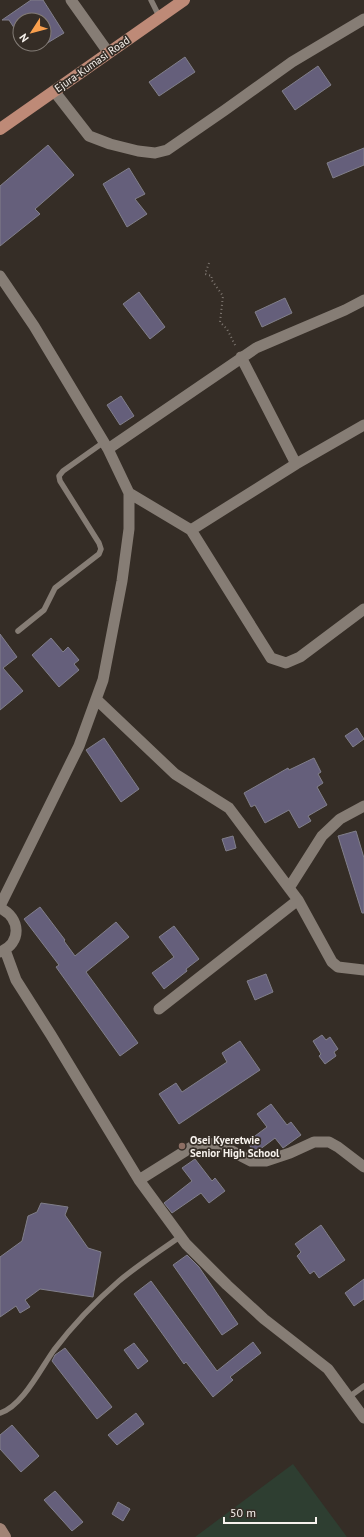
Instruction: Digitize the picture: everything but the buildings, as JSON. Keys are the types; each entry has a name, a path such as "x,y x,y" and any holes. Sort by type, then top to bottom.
{"main road":[{"name":"Ejura-Kumasi Road","path":"0,129 159,16 184,0"}],"street":[{"path":"71,0 108,52"},
{"path":"54,91 89,136 110,144 138,151 155,153 167,150 292,62 364,20"},
{"path":"0,276 34,326 106,445 129,493 128,529 122,581 103,680 79,746 0,907 10,915 16,927 14,940 2,951 16,980 139,1180 186,1244 226,1285 264,1319 328,1369 364,1418"},
{"path":"106,445 240,355 345,310 364,300"},
{"path":"240,355 296,464"},
{"path":"190,530 296,464 364,425"},
{"path":"129,493 190,530 271,658 286,663 300,656 364,609"},
{"path":"96,698 175,774 229,808 298,900 332,962 338,967 364,970"},
{"path":"289,888 322,836 340,819 364,806"},
{"path":"160,1009 298,900"},
{"path":"139,1180 198,1143 218,1144 251,1161 266,1161 290,1153 314,1142 329,1142 364,1166"},
{"path":"0,1529 6,1537"}],"lane":[{"path":"151,0 159,16"},
{"path":"18,631 44,610 55,588 99,554 101,549 99,543 60,481 59,476 63,471 106,445"},
{"path":"0,1413 7,1412 26,1392 55,1349 85,1314 119,1281 181,1236"},
{"path":"349,1397 364,1386"}],"path":[{"path":"209,263 205,274 212,276 211,280 223,296 220,322 228,329 240,355"}],"green space":[{"path":"293,1464 347,1537 195,1537"}],"place":[{"name":"Osei Kyeretwie Senior High School","path":"182,1146"}]}
